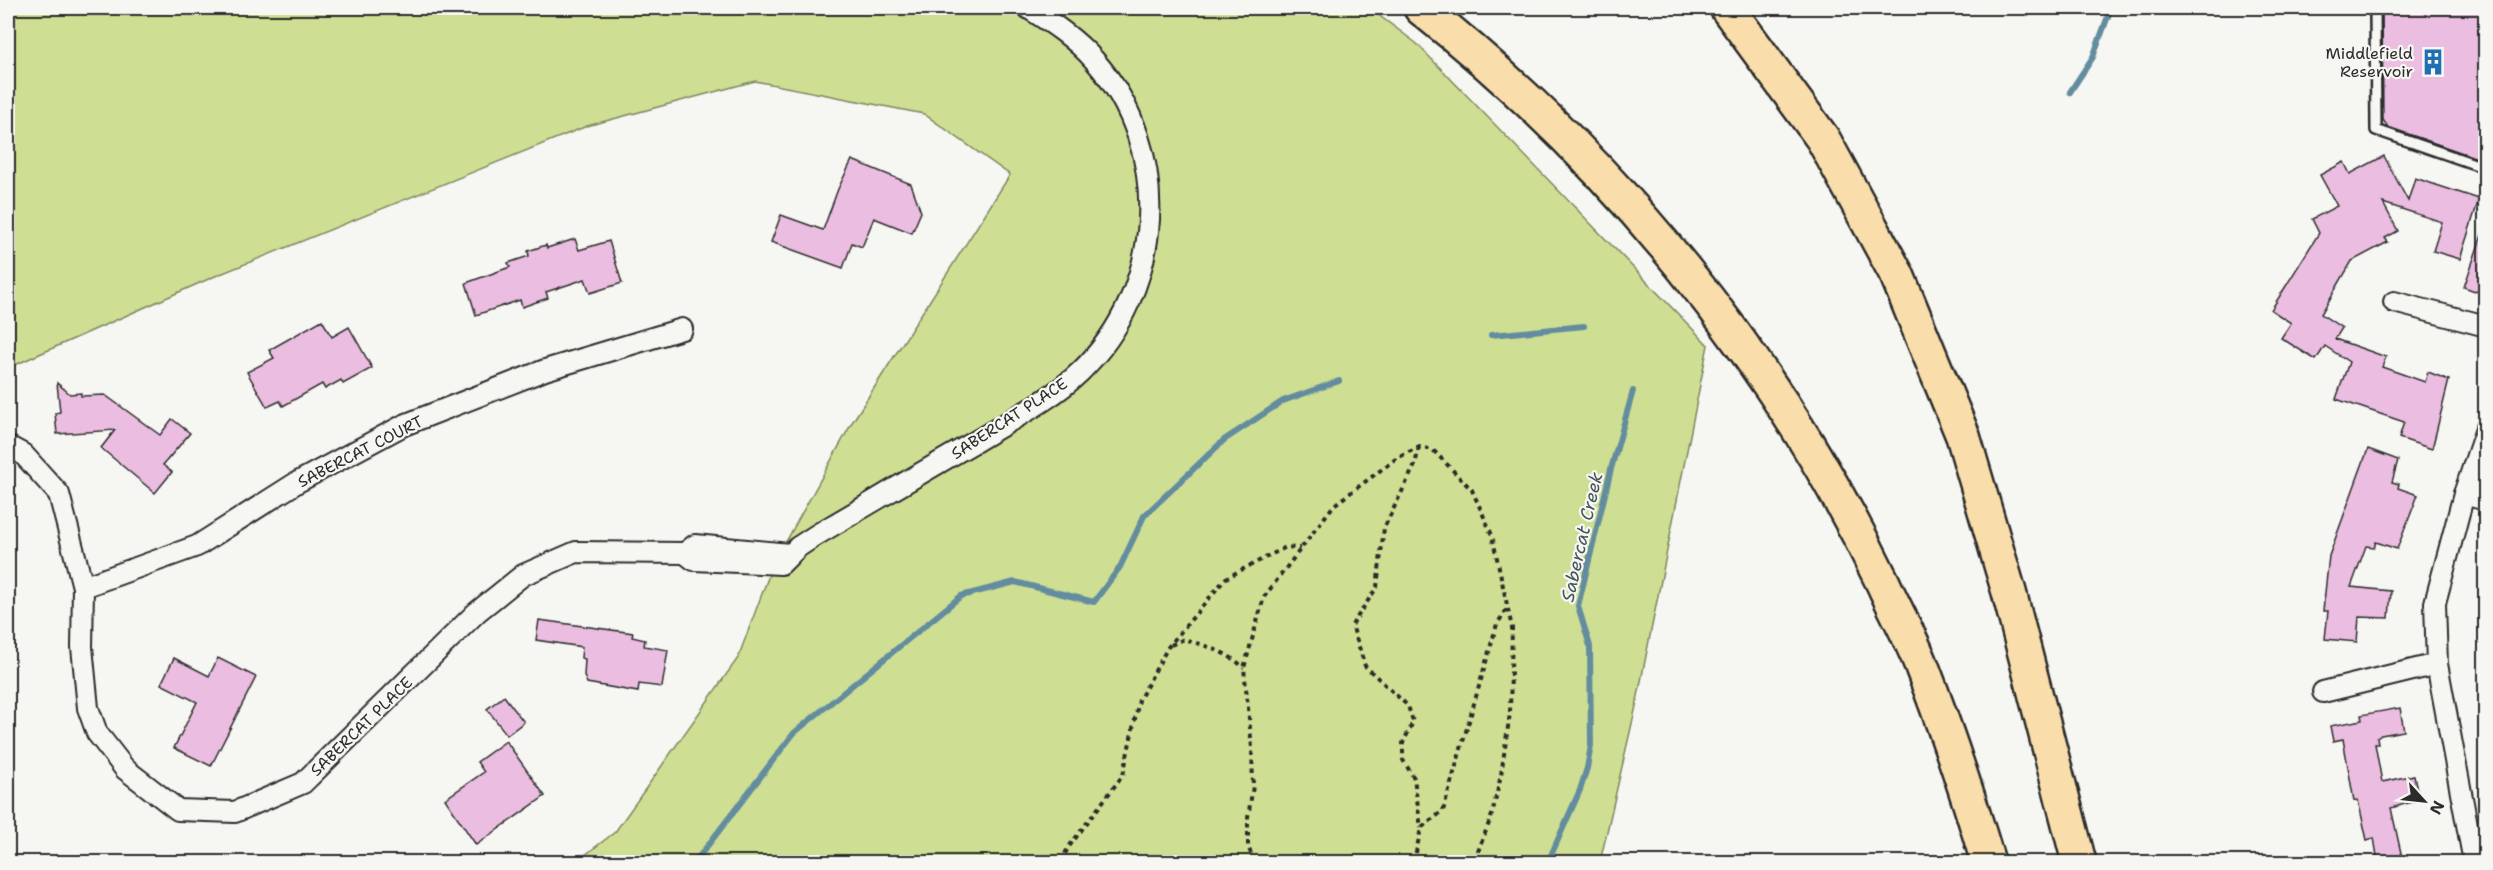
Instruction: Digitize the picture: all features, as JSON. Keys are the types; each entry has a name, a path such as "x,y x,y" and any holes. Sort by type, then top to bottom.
{"highway":[{"path":"1422,8 1463,40 1551,120 1638,212 1721,317 1799,428 1864,544 1920,661 1966,787 1988,862"},
{"path":"1727,8 1822,139 1897,274 1963,436 2009,592 2079,862"}],"street":[{"name":"SABERCAT PLACE","path":"8,446 24,454 59,494 83,587 82,647 88,708 97,733 125,769 178,810 235,812 303,783 477,612 522,575 576,552 685,553 695,545 786,559 818,534 1034,406 1079,373 1115,332 1137,287 1148,237 1150,188 1140,137 1122,97 1095,61 1062,30 1028,8"},
{"path":"2394,302 2486,326"},
{"name":"SABERCAT COURT","path":"83,587 197,546 296,483 404,425 545,370 682,329"},
{"path":"2474,862 2437,664 2435,603 2464,494 2486,429"},
{"path":"2464,494 2486,500"},
{"path":"2322,692 2437,664"}],"lane":[{"path":"2375,8 2376,130 2486,168"}],"path":[{"path":"1414,862 1421,828 1414,778 1403,760 1403,742 1413,722 1408,706 1365,666 1352,625 1377,587 1384,528 1415,465 1419,447"},
{"path":"1255,862 1248,847 1253,777 1244,668 1264,597 1334,505 1396,458 1419,447 1433,450 1472,490 1492,535 1513,651 1510,713 1492,815 1474,862"},
{"path":"1061,862 1068,848 1123,775 1139,700 1168,647 1226,578 1286,547 1301,548"},
{"path":"1421,828 1443,811 1497,624 1507,609"},
{"path":"1168,647 1184,639 1215,649 1233,658 1244,668"}],"green space":[{"path":"8,8 1369,8 1416,43 1708,345 1636,706 1600,862 576,862 615,832 738,658 772,567 853,421 1010,175 924,114 755,81 587,126 213,277 8,368"}],"building":[{"name":"Middlefield Reservoir","path":"2382,8 2486,8 2486,161 2388,127 2383,120"},
{"path":"2384,156 2408,201 2415,178 2479,199 2460,259 2433,251 2442,222 2383,203 2398,231 2385,238 2388,242 2352,261 2321,314 2342,328 2335,339 2386,357 2382,367 2425,382 2428,372 2449,380 2432,449 2399,438 2404,422 2336,399 2349,362 2325,346 2316,360 2281,338 2291,323 2271,310 2319,233 2312,219 2337,206 2320,175 2344,162 2350,174"},
{"path":"852,160 911,184 921,212 912,233 874,218 862,247 852,243 843,268 771,242 781,215 823,230 838,189"},
{"path":"2483,232 2486,232 2486,295 2464,287"},
{"path":"575,239 579,250 609,241 622,283 590,293 585,279 546,292 548,298 522,307 520,300 476,315 466,283 510,267 508,263 529,256 528,251"},
{"path":"322,320 332,337 349,327 372,368 343,384 341,380 325,389 322,384 283,406 280,401 267,407 247,372 274,358 269,350"},
{"path":"57,383 70,394 105,395 160,435 172,419 190,433 163,465 172,472 155,493 101,448 115,430 57,434 55,413 60,412"},
{"path":"2368,449 2398,460 2392,482 2399,484 2398,488 2418,495 2397,549 2376,542 2374,547 2366,546 2351,587 2391,591 2389,618 2359,617 2357,642 2325,639 2328,611 2323,611 2329,556"},
{"path":"539,620 633,633 632,637 645,640 644,646 668,650 662,687 639,684 638,692 587,683 584,676 585,659 581,658 582,647 536,640"},
{"path":"174,658 209,676 218,658 256,677 211,766 174,748 197,702 161,684"},
{"path":"504,696 524,722 507,735 487,709"},
{"path":"2400,708 2404,731 2381,735 2377,738 2378,744 2375,744 2382,782 2414,775 2419,800 2391,808 2403,862 2378,862 2374,838 2367,840 2358,800 2354,801 2343,739 2333,741 2330,726 2362,720 2361,715"},
{"path":"506,741 545,796 476,845 445,799 484,772 477,762"}],"waterway":[{"name":"Sabercat Creek","path":"2070,92 2093,57 2111,8"},
{"path":"1491,335 1584,326"},
{"path":"695,862 794,733 961,596 1015,582 1094,602 1120,567 1144,516 1224,440 1283,401 1339,381"},
{"name":"Sabercat Creek","path":"1548,862 1580,790 1587,768 1591,745 1590,646 1578,606 1611,469 1633,391"}],"place":[{"name":"Middlefield Reservoir","path":"2433,62"}]}
